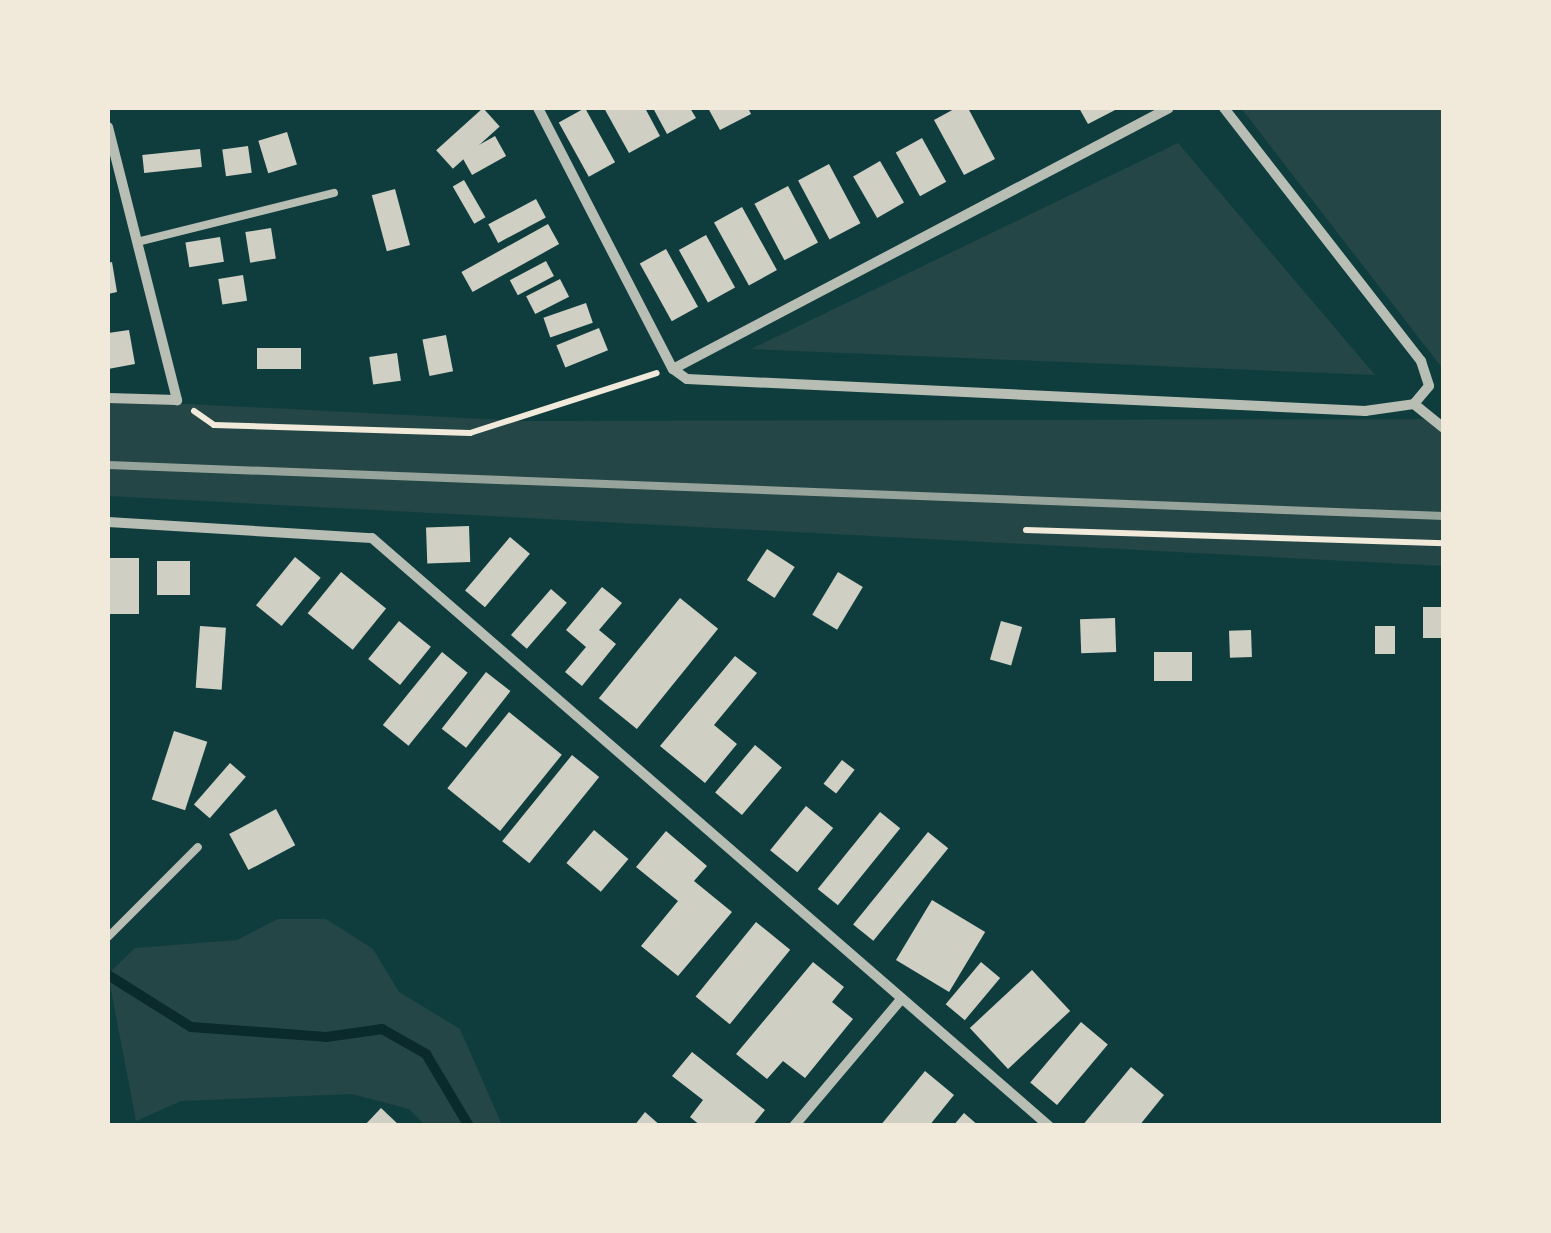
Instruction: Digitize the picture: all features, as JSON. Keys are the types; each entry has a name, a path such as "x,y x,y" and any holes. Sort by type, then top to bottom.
{"street":[{"path":"538,108 673,368 688,379 1364,411 1414,404 1429,386 1421,361 1224,108"},
{"path":"673,368 1169,108"},
{"path":"108,127 177,400 108,398"},
{"path":"1414,404 1444,428"},
{"path":"108,522 372,538 1049,1126"},
{"path":"794,1126 902,998"}],"lane":[{"path":"137,242 334,193"},
{"path":"108,937 198,847"}],"path":[{"path":"177,400 214,425 470,433 673,368"},
{"path":"1026,530 1444,543"}],"shaded area":[{"path":"1241,108 1443,108 1443,369"},
{"path":"1178,143 1375,375 751,349"},
{"path":"108,400 525,421 1443,419 1443,566 108,496"},
{"path":"278,919 326,919 373,949 399,992 460,1029 502,1125 425,1125 409,1109 352,1094 181,1101 136,1121 108,974 135,948 237,940"}],"building":[{"path":"483,108 500,127 453,169 436,150"},
{"path":"585,108 615,162 589,177 559,123"},
{"path":"604,108 645,108 660,136 629,153"},
{"path":"653,108 690,108 696,118 667,134"},
{"path":"708,108 748,108 751,114 720,130"},
{"path":"956,108 968,108 995,159 964,175 934,120"},
{"path":"1079,108 1119,108 1088,124"},
{"path":"287,132 297,165 268,173 258,141"},
{"path":"495,136 506,156 472,175 461,155"},
{"path":"922,138 946,182 920,196 896,153"},
{"path":"248,146 252,173 226,176 222,150"},
{"path":"200,149 202,167 144,173 142,155"},
{"path":"880,161 904,203 877,218 853,176"},
{"path":"829,164 860,223 830,240 798,180"},
{"path":"464,180 486,217 474,224 453,186"},
{"path":"788,186 818,243 784,260 754,204"},
{"path":"395,189 410,245 387,251 372,195"},
{"path":"536,199 546,218 498,243 488,224"},
{"path":"742,207 777,270 749,285 714,223"},
{"path":"548,224 559,244 473,292 461,272"},
{"path":"271,228 276,259 250,263 245,232"},
{"path":"706,235 735,287 708,303 679,250"},
{"path":"220,237 224,262 189,267 185,242"},
{"path":"666,249 698,307 672,321 640,264"},
{"path":"546,261 554,276 518,295 510,280"},
{"path":"112,262 117,292 108,294 108,263"},
{"path":"243,275 247,301 222,305 218,279"},
{"path":"560,279 569,297 535,314 526,296"},
{"path":"586,303 593,323 550,338 543,318"},
{"path":"599,328 608,350 565,367 556,345"},
{"path":"129,330 135,364 108,369 108,333"},
{"path":"446,335 453,371 430,376 422,340"},
{"path":"257,348 301,348 301,369 257,369"},
{"path":"397,353 401,381 373,385 369,357"},
{"path":"469,526 470,562 427,563 426,528"},
{"path":"510,537 530,554 485,607 465,591"},
{"path":"767,549 795,567 775,598 747,580"},
{"path":"295,557 321,578 282,626 256,605"},
{"path":"108,558 139,558 139,614 108,614"},
{"path":"157,561 190,561 190,595 157,595"},
{"path":"341,572 386,609 353,650 308,613"},
{"path":"838,572 863,587 837,630 812,615"},
{"path":"602,587 622,603 599,630 616,644 582,686 565,672 586,647 566,630"},
{"path":"551,589 567,603 527,649 511,635"},
{"path":"680,598 718,629 637,729 599,698"},
{"path":"1423,607 1443,607 1443,638 1423,638"},
{"path":"1115,618 1116,652 1081,653 1080,619"},
{"path":"399,621 431,647 400,685 368,659"},
{"path":"1001,621 1022,627 1011,666 990,659"},
{"path":"200,626 226,628 222,690 196,688"},
{"path":"1375,626 1395,626 1395,654 1375,654"},
{"path":"1251,630 1252,657 1230,658 1229,631"},
{"path":"442,652 468,673 408,746 383,725"},
{"path":"1154,652 1192,652 1192,681 1154,681"},
{"path":"735,656 757,673 714,725 737,744 705,783 660,746"},
{"path":"486,672 510,691 466,748 442,729"},
{"path":"509,712 562,755 500,831 447,788"},
{"path":"174,731 207,742 185,810 152,799"},
{"path":"755,745 782,767 742,815 715,792"},
{"path":"572,755 599,777 529,863 502,841"},
{"path":"842,760 855,770 836,793 824,784"},
{"path":"230,763 246,777 210,818 194,805"},
{"path":"806,806 833,828 797,872 770,850"},
{"path":"276,809 295,845 248,870 229,834"},
{"path":"880,812 900,828 838,905 818,889"},
{"path":"594,830 628,859 601,892 566,863"},
{"path":"666,831 707,866 694,881 732,912 678,976 641,946 678,901 636,867"},
{"path":"928,832 948,848 873,941 853,924"},
{"path":"932,900 985,932 949,992 896,960"},
{"path":"756,922 790,950 730,1024 696,997"},
{"path":"813,962 844,987 832,1002 853,1019 805,1078 783,1061 767,1079 736,1054"},
{"path":"981,962 1000,978 965,1020 946,1004"},
{"path":"1032,970 1070,1011 1008,1069 970,1028"},
{"path":"1081,1022 1108,1044 1057,1105 1030,1083"},
{"path":"692,1052 765,1110 752,1126 701,1126 690,1117 703,1100 672,1076"},
{"path":"1131,1067 1164,1095 1139,1126 1082,1126"},
{"path":"925,1071 954,1095 929,1126 880,1126"},
{"path":"381,1108 400,1126 364,1126"},
{"path":"645,1112 661,1126 634,1126"},
{"path":"964,1113 979,1126 953,1126"}],"waterway":[{"path":"108,975 191,1027 326,1037 382,1029 426,1054 469,1126"}],"railway":[{"path":"108,465 1444,516"}]}
